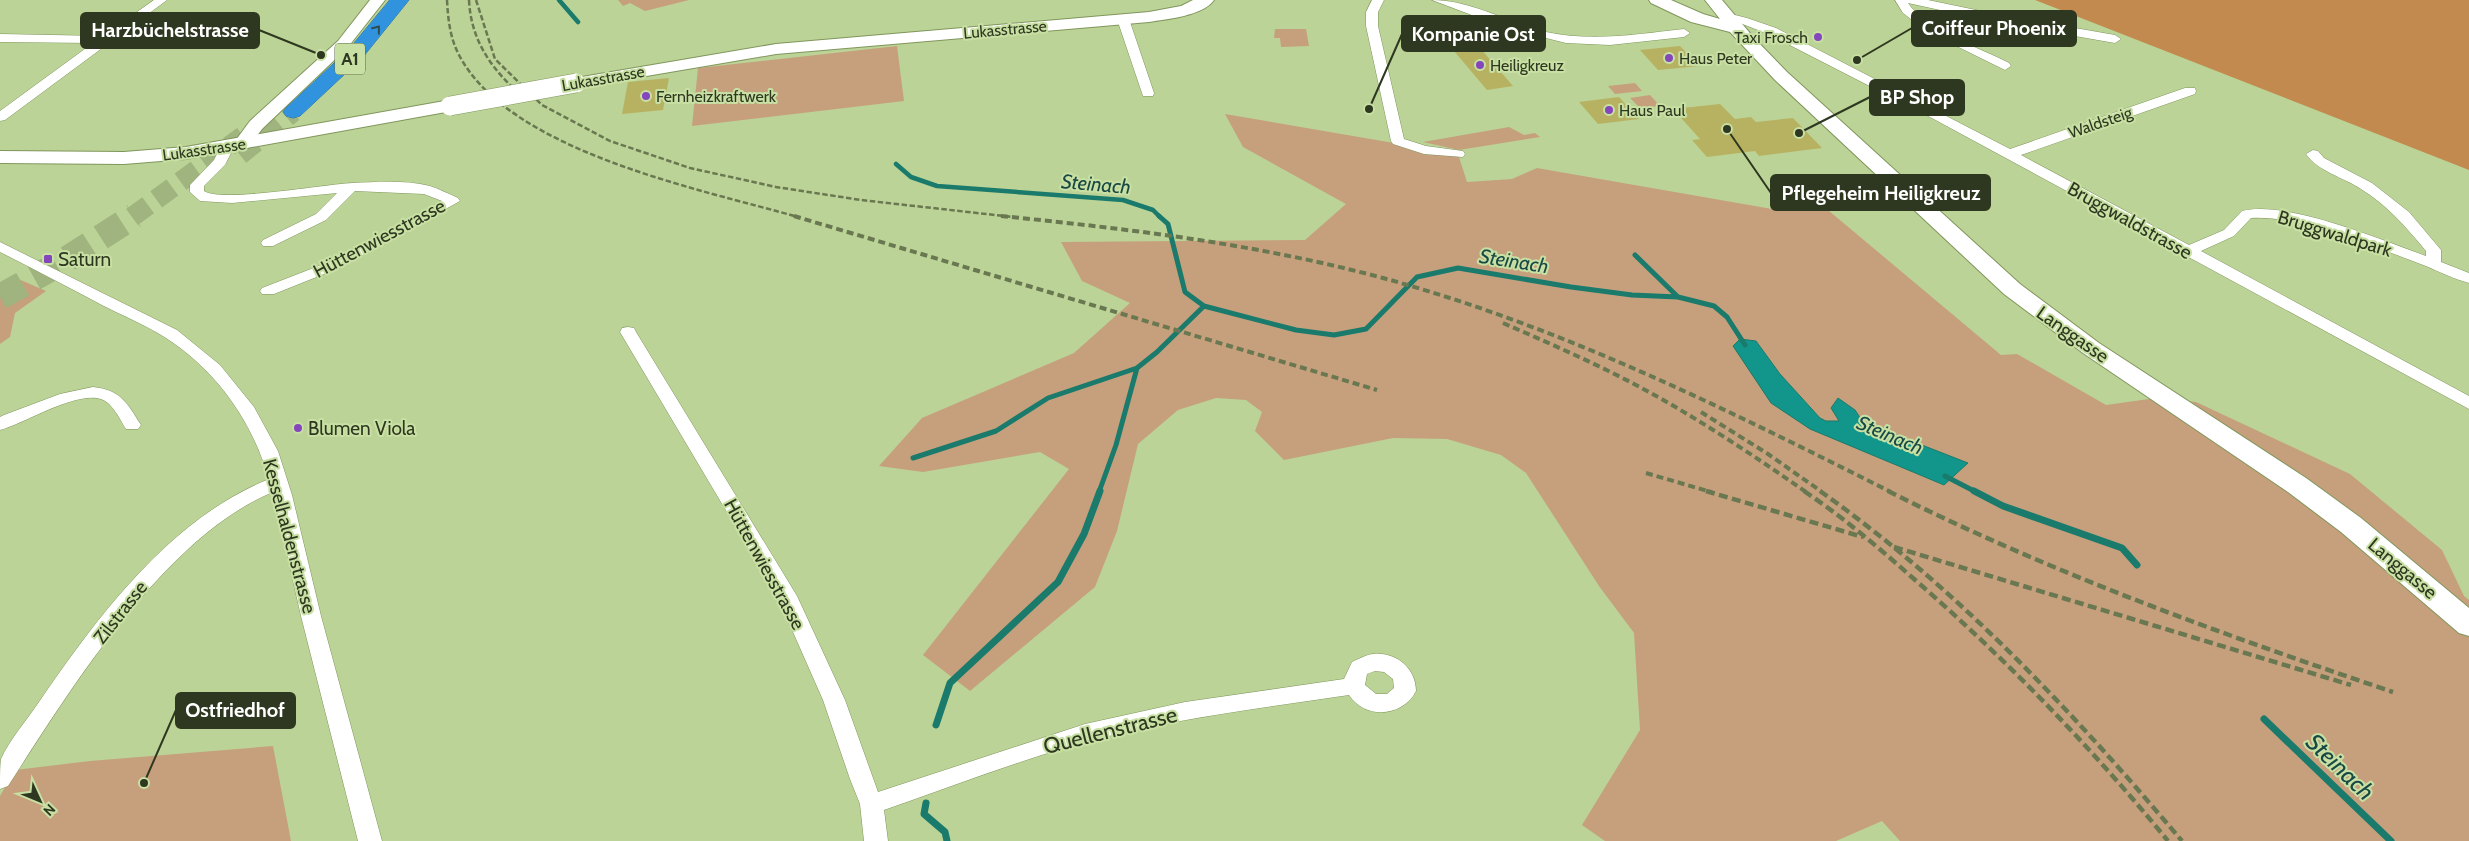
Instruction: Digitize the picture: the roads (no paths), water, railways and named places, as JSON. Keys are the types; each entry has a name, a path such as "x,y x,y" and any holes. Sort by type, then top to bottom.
{"highway":[{"name":"A1","path":"293,112 356,53 400,0"}],"main road":[{"name":"Lukasstrasse","path":"0,157 124,158 235,146 576,83 776,49 1123,19 1180,11 1196,6 1206,0"},
{"name":"Langgasse","path":"1713,0 1781,76 1990,271 2062,328 2250,453 2343,519 2463,620"},
{"path":"1661,2 1677,11 1708,22 1731,22"}],"street":[{"path":"0,117 161,0"},
{"path":"235,146 343,44 378,0"},
{"path":"1378,0 1372,12 1372,26 1398,141 1424,150 1458,154"},
{"path":"1438,0 1463,4 1551,36 1573,40 1606,41 1684,33"},
{"path":"1901,0 1908,11 1922,23 2006,66"},
{"path":"1912,0 1995,18 2114,39"},
{"path":"1123,19 1148,93"},
{"name":"Bruggwaldstrasse","path":"1731,22 1789,41 2010,154 2469,403"},
{"path":"0,38 106,40"},
{"name":"Waldsteig","path":"2010,154 2190,91"},
{"name":"Hüttenwiesstrasse","path":"235,146 197,185 197,192 205,198 232,199 351,187 393,186 421,189 453,201 334,265 268,291"},
{"name":"Bruggwaldpark","path":"2314,154 2319,161 2367,186 2404,215 2433,250 2434,264"},
{"path":"268,243 321,216 337,204 351,187"},
{"name":"Bruggwaldpark","path":"2189,251 2232,231 2241,225 2247,214 2266,212 2304,220 2434,264 2469,278"},
{"name":"Kesselhaldenstrasse","path":"0,246 145,320 195,351 232,388 249,412 272,458 331,695 370,841"},
{"name":"Hüttenwiesstrasse","path":"628,332 787,596 834,700 861,779 872,804 873,829 876,841"},
{"path":"0,424 50,403 92,393 104,394 115,400 132,425"},
{"name":"Zilstrasse","path":"0,779 102,634 152,572 235,503 278,483"},
{"name":"Quellenstrasse","path":"872,804 1003,758 1086,733 1203,708 1354,686"}],"water":[{"path":"1740,339 1756,341 1780,374 1820,418 1826,421 1839,421 1831,408 1838,398 1855,410 1863,422 1968,463 1944,485 1810,429 1771,403 1733,346"}],"waterway":[{"name":"Steinach","path":"559,0 578,22"},
{"name":"Steinach","path":"896,164 911,177 937,186 1123,200 1153,210 1159,216"},
{"name":"Steinach","path":"1159,216 1168,224 1185,292 1204,306"},
{"path":"1635,255 1678,297"},
{"name":"Steinach","path":"1204,306 1296,330 1334,335 1366,329 1417,277 1458,268 1571,287 1632,295 1678,297"},
{"name":"Steinach","path":"1678,297 1714,306 1727,317 1745,345"},
{"path":"1137,368 1157,352 1204,306"},
{"path":"913,458 996,431 1048,398 1137,368"},
{"path":"1099,492 1116,445 1137,368"},
{"name":"Steinach","path":"1945,476 1976,492"},
{"path":"936,725 950,683 1058,582 1084,534 1100,491"},
{"name":"Steinach","path":"1974,491 2003,506 2122,548 2137,565"},
{"name":"Steinach","path":"2264,719 2391,841"},
{"path":"926,803 924,814 945,832 947,841"}],"tunnel":[{"path":"240,155 293,112"},
{"path":"132,217 243,136"},
{"path":"0,297 64,261 134,216"}],"railway":[{"path":"447,0 453,42 459,55 484,89 520,117 563,142 611,162 711,194 798,217"},
{"path":"469,0 474,29 486,55 503,77 524,98"},
{"path":"476,0 495,59 542,105 610,141 690,168 776,187 861,200 1013,217"},
{"path":"794,216 1377,390"},
{"path":"1001,216 1145,232 1241,247 1336,266 1449,298 1515,320 1642,372 1767,430 1891,492"},
{"path":"1503,323 1585,360 1645,390 1719,434 1806,492"},
{"path":"1701,412 1768,454 1822,492"},
{"path":"1646,473 1711,492"},
{"path":"1706,491 1863,537"},
{"path":"1804,491 1833,511 1874,544 1982,640 2078,738 2168,841"},
{"path":"1820,491 1919,569 2012,654 2099,746 2182,841"},
{"path":"1888,491 1949,521 2074,575 2201,625 2393,692"},
{"path":"1894,547 2351,685"}],"place":[{"name":"Taxi Frosch","path":"1818,37"},
{"name":"Harzbüchelstrasse","path":"321,55"},
{"name":"Haus Peter","path":"1669,58"},
{"name":"Coiffeur Phoenix","path":"1857,60"},
{"name":"Heiligkreuz","path":"1480,65"},
{"name":"Fernheizkraftwerk","path":"646,96"},
{"name":"Kompanie Ost","path":"1369,109"},
{"name":"Haus Paul","path":"1609,110"},
{"name":"Pflegeheim Heiligkreuz","path":"1727,129"},
{"name":"BP Shop","path":"1799,133"},
{"name":"Saturn","path":"48,259"},
{"name":"Blumen Viola","path":"298,428"},
{"name":"Ostfriedhof","path":"144,783"}]}
